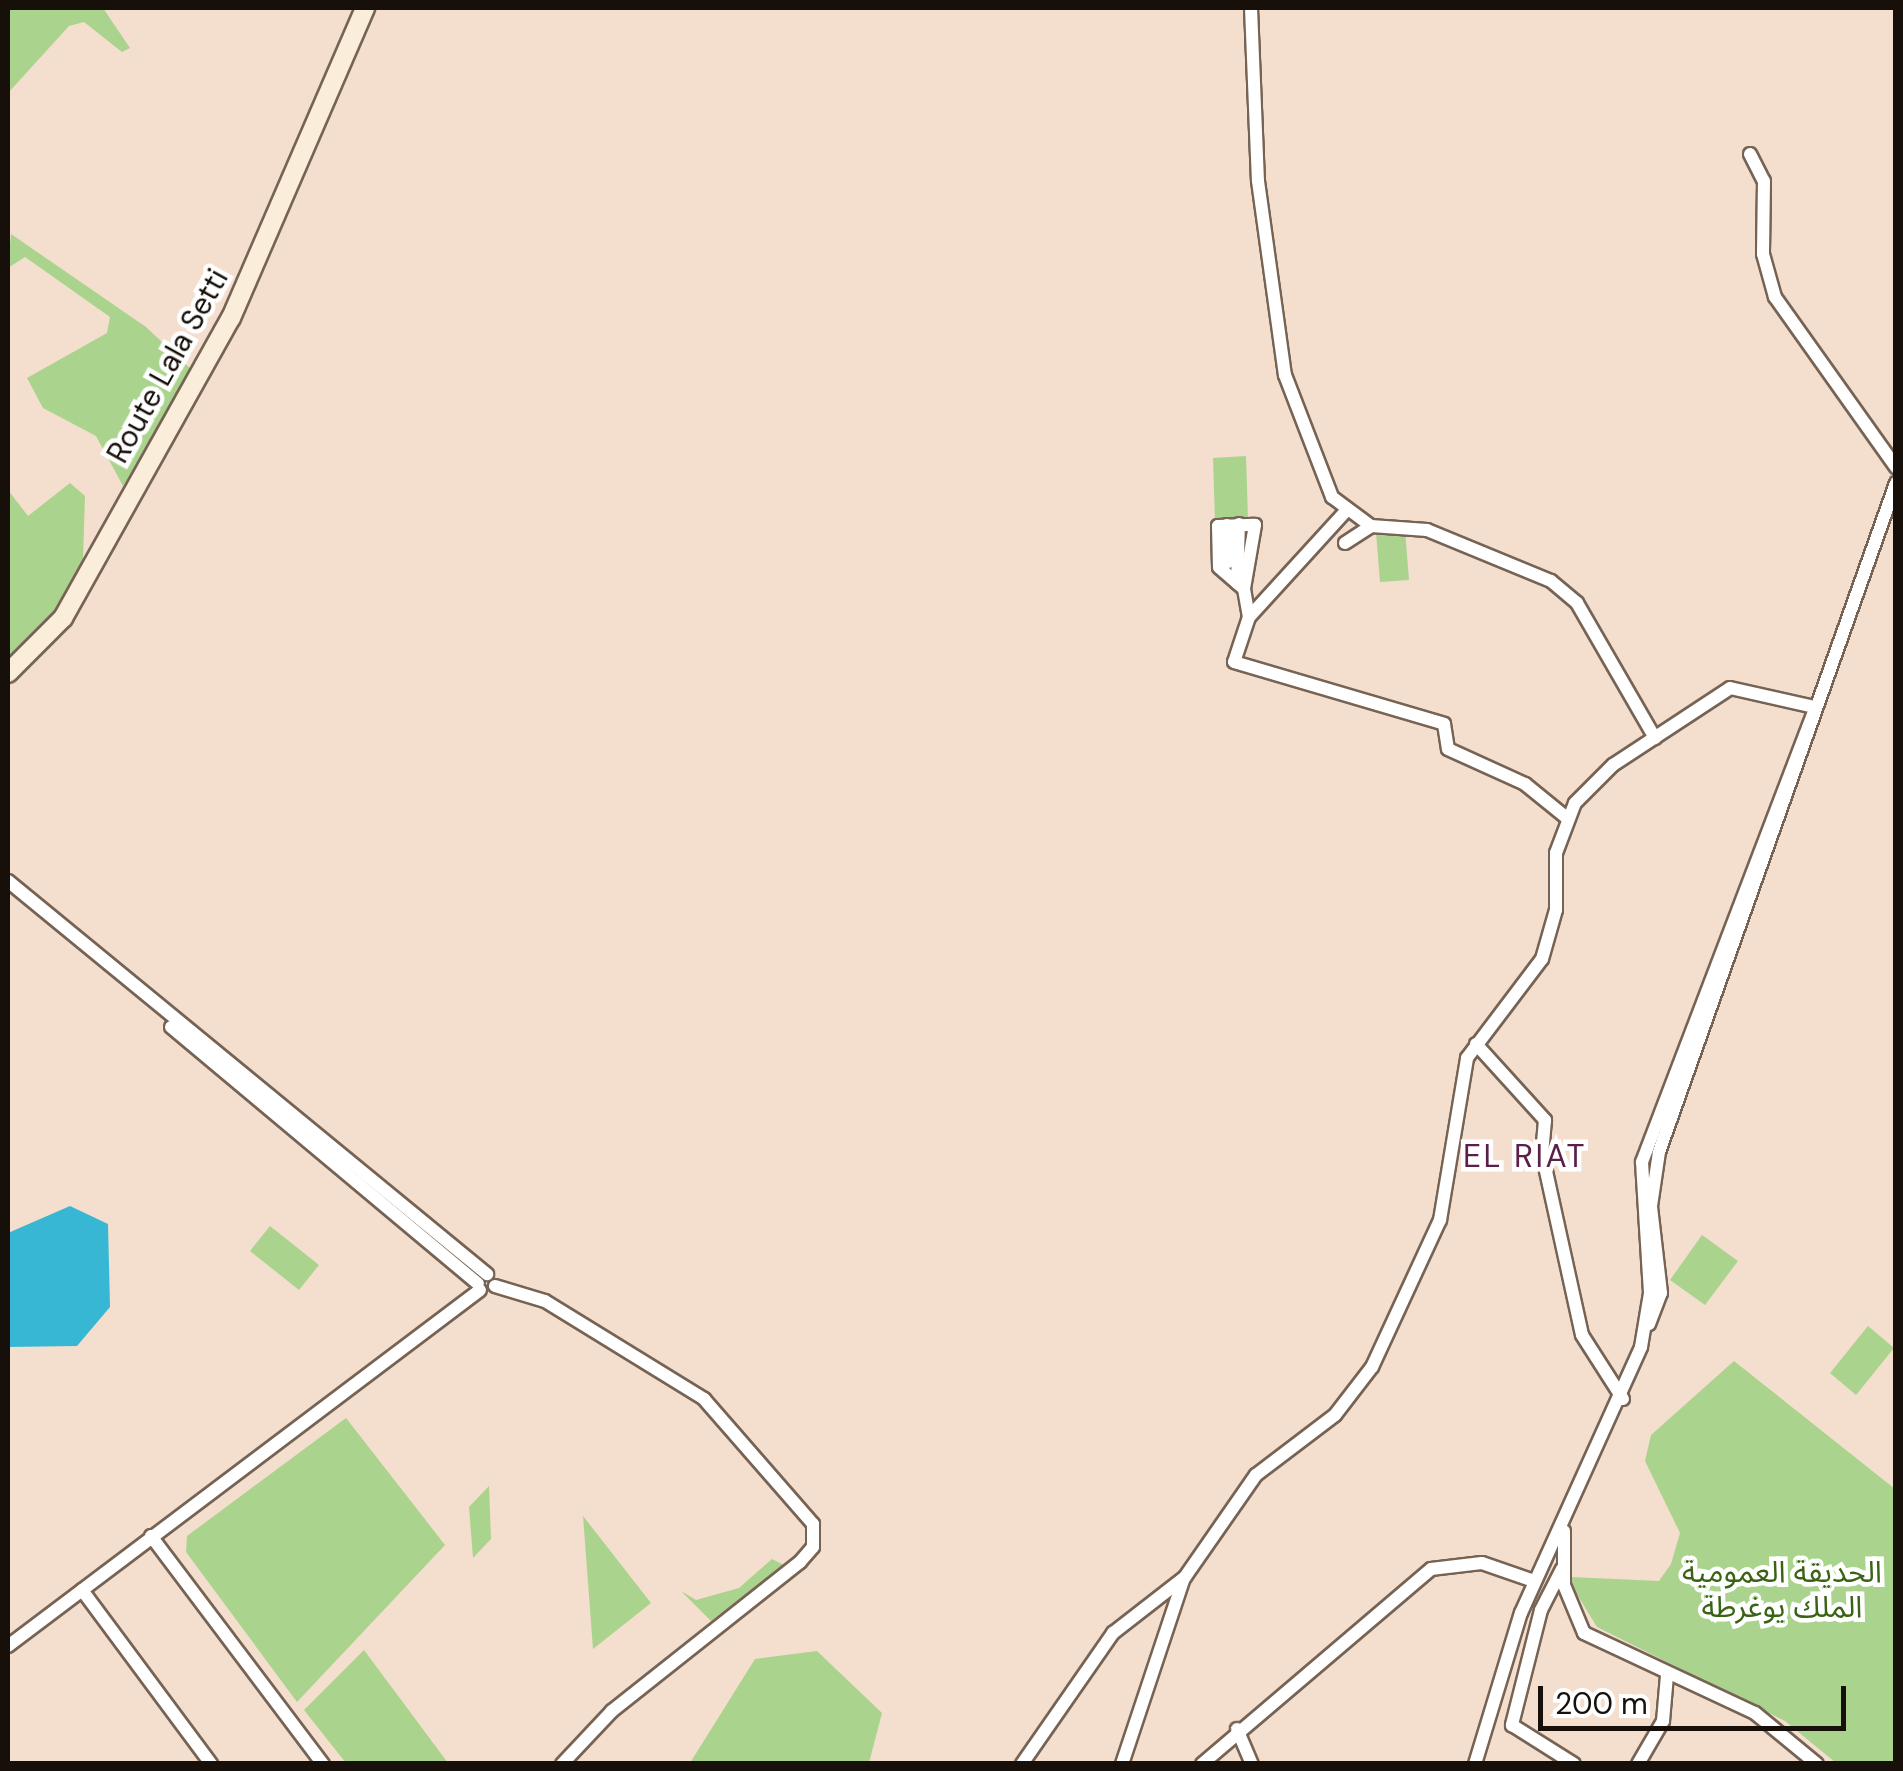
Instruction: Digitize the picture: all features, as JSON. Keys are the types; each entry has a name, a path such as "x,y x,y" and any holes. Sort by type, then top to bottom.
{"main road":[{"name":"Route Lala Setti","path":"8,673 63,618 232,318 365,8"}],"street":[{"path":"1251,8 1258,180 1284,376 1345,512 1371,526 1484,546 1551,581 1577,603 1655,738"},
{"path":"1750,154 1764,181 1763,254 1775,296 1896,467"},
{"path":"1475,1764 1534,1581 1623,1399 1644,1330 1661,1293 1651,1206 1659,1152 1896,483"},
{"path":"1345,512 1250,617 1234,662 1444,724 1448,749 1524,784 1568,819"},
{"path":"1236,582 1219,566 1218,526 1233,525 1236,582 1250,617"},
{"path":"1346,543 1371,526"},
{"path":"1022,1764 1101,1647 1185,1577 1256,1475 1335,1415 1372,1366 1440,1220 1448,1141 1476,1044 1542,959 1568,819 1589,784 1730,688 1813,711"},
{"path":"8,880 485,1284"},
{"path":"8,891 485,1284 546,1301 704,1398 806,1512 813,1548 612,1711 562,1764"},
{"path":"1476,1044 1545,1120 1542,1153 1582,1335 1623,1399"},
{"path":"8,1646 485,1284"},
{"path":"1565,1519 1563,1567 1584,1633 1667,1675 1755,1712 1817,1764"},
{"path":"151,1536 322,1764"},
{"path":"1202,1764 1237,1729 1431,1568 1482,1563 1534,1581"},
{"path":"1563,1567 1541,1610 1512,1725 1574,1764"},
{"path":"1122,1764 1185,1577"},
{"path":"82,1590 211,1764"},
{"path":"1638,1764 1663,1721 1667,1675"},
{"path":"1237,1729 1252,1764"}],"green space":[{"path":"8,8 103,8 130,48 122,52 84,22 69,26 8,93"},
{"path":"11,234 146,327 193,371 123,486 96,436 43,408 27,378 107,333 110,317 25,257 8,268"},
{"path":"1246,456 1248,520 1215,522 1213,458"},
{"path":"70,483 85,496 83,559 59,608 8,661 8,490 28,516"},
{"path":"1405,530 1409,580 1380,582 1376,532"},
{"path":"270,1226 319,1265 299,1290 250,1251"},
{"path":"1702,1235 1738,1261 1705,1305 1670,1280"},
{"path":"1868,1326 1894,1348 1856,1395 1830,1373"},
{"name":"الحديقة العمومية الملك يوغرطة","path":"1734,1361 1895,1489 1895,1763 1836,1763 1785,1721 1597,1627 1575,1591 1571,1577 1659,1581 1671,1564 1680,1533 1645,1461 1651,1435"},
{"path":"346,1418 445,1545 297,1702 186,1552 187,1536"},
{"path":"489,1486 491,1539 473,1558 469,1507"},
{"path":"583,1516 651,1603 593,1649"},
{"path":"772,1559 784,1565 711,1621 681,1591 696,1600 739,1588"},
{"path":"364,1650 448,1763 346,1763 304,1710"},
{"path":"817,1651 882,1713 869,1763 690,1763 755,1659"}],"water":[{"path":"70,1206 108,1224 110,1307 77,1346 8,1347 8,1233"}],"district":[{"name":"EL RIAT","path":"1525,1156"}]}
